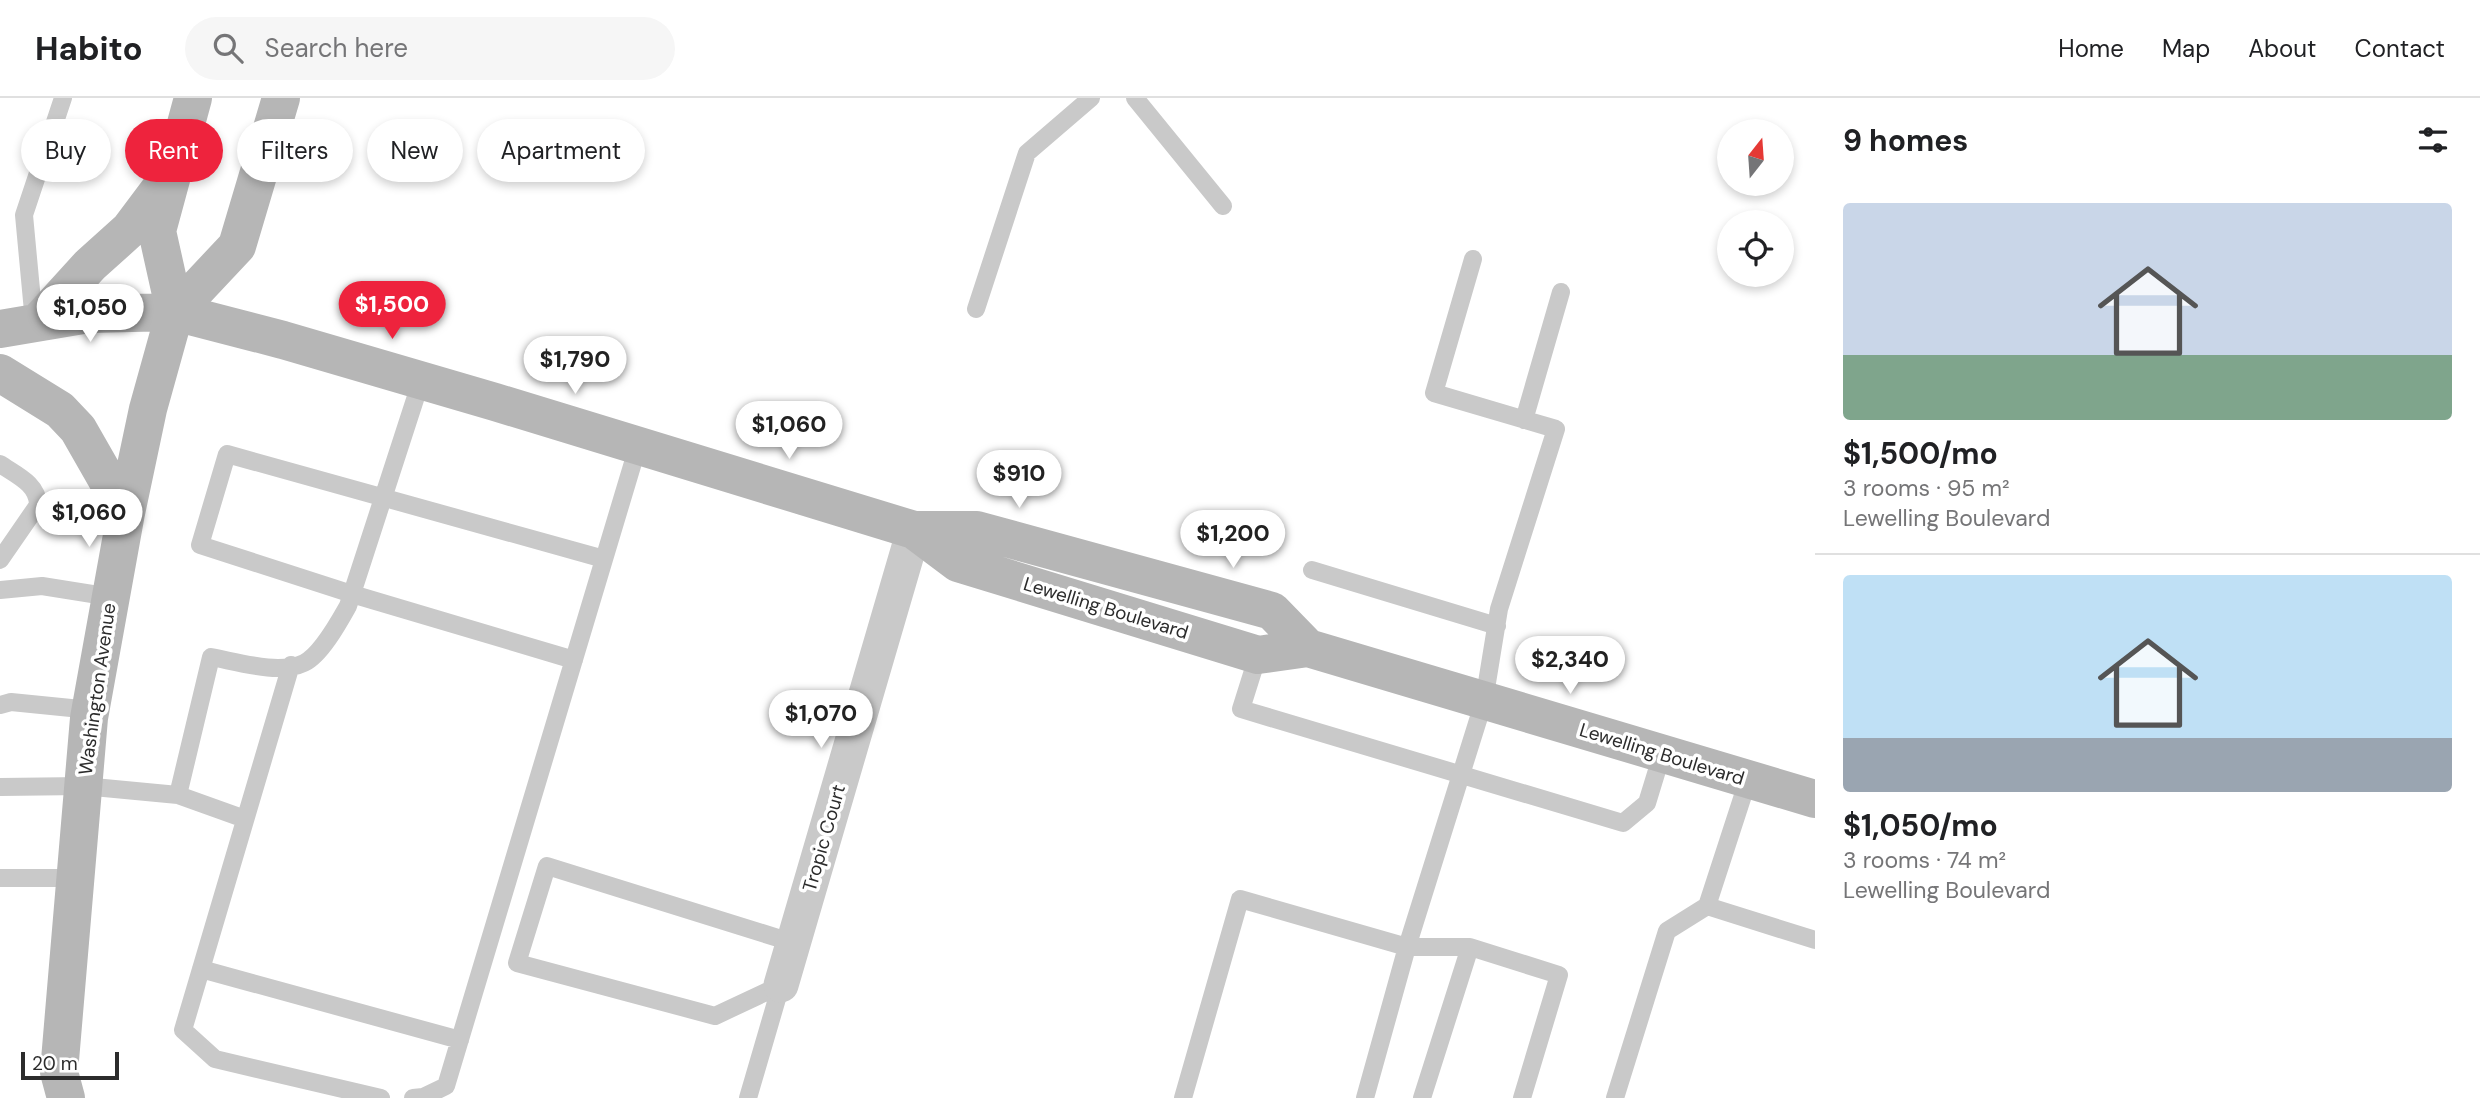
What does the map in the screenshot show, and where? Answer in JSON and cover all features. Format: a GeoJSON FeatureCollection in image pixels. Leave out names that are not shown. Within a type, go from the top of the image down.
{"type":"FeatureCollection","features":[{"type":"Feature","properties":{"kind":"main road","name":"Washington Avenue"},"geometry":{"type":"LineString","coordinates":[[188,119],[193,98]]}},
{"type":"Feature","properties":{"kind":"main road","name":"Washington Avenue"},"geometry":{"type":"LineString","coordinates":[[53,1089],[91,710],[126,513],[148,409],[175,312],[237,246],[281,98]]}},
{"type":"Feature","properties":{"kind":"main road"},"geometry":{"type":"LineString","coordinates":[[24,324],[130,229],[166,182]]}},
{"type":"Feature","properties":{"kind":"main road","name":"Washington Avenue"},"geometry":{"type":"LineString","coordinates":[[172,182],[157,232],[175,312]]}},
{"type":"Feature","properties":{"kind":"main road","name":"Lewelling Boulevard"},"geometry":{"type":"LineString","coordinates":[[24,324],[89,314],[175,312],[283,340],[914,530],[978,530],[1272,611],[1308,648]]}},
{"type":"Feature","properties":{"kind":"main road"},"geometry":{"type":"LineString","coordinates":[[0,373],[60,410],[78,429],[126,513]]}},
{"type":"Feature","properties":{"kind":"main road","name":"Lewelling Boulevard"},"geometry":{"type":"LineString","coordinates":[[914,530],[958,563],[1258,655],[1308,648],[1815,799]]}},
{"type":"Feature","properties":{"kind":"street","name":"Tropic Court"},"geometry":{"type":"LineString","coordinates":[[781,985],[914,530]]}},
{"type":"Feature","properties":{"kind":"lane"},"geometry":{"type":"LineString","coordinates":[[24,324],[24,215],[62,98]]}},
{"type":"Feature","properties":{"kind":"lane"},"geometry":{"type":"LineString","coordinates":[[976,309],[1027,153],[1091,98]]}},
{"type":"Feature","properties":{"kind":"lane"},"geometry":{"type":"LineString","coordinates":[[1135,98],[1223,206]]}},
{"type":"Feature","properties":{"kind":"lane"},"geometry":{"type":"LineString","coordinates":[[1365,1098],[1407,947],[1483,701],[1499,609],[1556,429],[1434,393],[1473,258]]}},
{"type":"Feature","properties":{"kind":"lane"},"geometry":{"type":"LineString","coordinates":[[1524,420],[1561,292]]}},
{"type":"Feature","properties":{"kind":"lane"},"geometry":{"type":"LineString","coordinates":[[178,795],[211,657],[274,669],[305,663],[329,638],[348,606],[421,381]]}},
{"type":"Feature","properties":{"kind":"lane"},"geometry":{"type":"LineString","coordinates":[[413,1098],[423,1097],[446,1086],[638,446]]}},
{"type":"Feature","properties":{"kind":"lane"},"geometry":{"type":"LineString","coordinates":[[574,660],[352,594],[200,545],[227,454],[604,559]]}},
{"type":"Feature","properties":{"kind":"lane"},"geometry":{"type":"LineString","coordinates":[[0,464],[34,488],[38,497],[38,505],[0,560]]}},
{"type":"Feature","properties":{"kind":"lane"},"geometry":{"type":"LineString","coordinates":[[1312,570],[1497,626]]}},
{"type":"Feature","properties":{"kind":"lane"},"geometry":{"type":"LineString","coordinates":[[0,590],[42,586],[111,597]]}},
{"type":"Feature","properties":{"kind":"lane"},"geometry":{"type":"LineString","coordinates":[[1258,655],[1241,709],[1623,823],[1647,803],[1662,754]]}},
{"type":"Feature","properties":{"kind":"lane"},"geometry":{"type":"LineString","coordinates":[[291,665],[183,1030],[215,1059],[381,1098]]}},
{"type":"Feature","properties":{"kind":"lane"},"geometry":{"type":"LineString","coordinates":[[0,705],[11,702],[91,710]]}},
{"type":"Feature","properties":{"kind":"lane"},"geometry":{"type":"LineString","coordinates":[[1615,1098],[1667,932],[1707,906],[1748,780]]}},
{"type":"Feature","properties":{"kind":"lane"},"geometry":{"type":"LineString","coordinates":[[0,787],[83,786],[178,795],[245,820]]}},
{"type":"Feature","properties":{"kind":"lane"},"geometry":{"type":"LineString","coordinates":[[781,985],[715,1016],[517,963],[547,866],[794,943]]}},
{"type":"Feature","properties":{"kind":"lane"},"geometry":{"type":"LineString","coordinates":[[0,878],[76,878]]}},
{"type":"Feature","properties":{"kind":"lane"},"geometry":{"type":"LineString","coordinates":[[1183,1098],[1240,899],[1407,947],[1470,947],[1559,975],[1522,1098]]}},
{"type":"Feature","properties":{"kind":"lane"},"geometry":{"type":"LineString","coordinates":[[1707,906],[1815,940]]}},
{"type":"Feature","properties":{"kind":"lane"},"geometry":{"type":"LineString","coordinates":[[1422,1098],[1470,947]]}},
{"type":"Feature","properties":{"kind":"lane"},"geometry":{"type":"LineString","coordinates":[[201,969],[460,1040]]}},
{"type":"Feature","properties":{"kind":"lane"},"geometry":{"type":"LineString","coordinates":[[748,1098],[781,985]]}}]}
